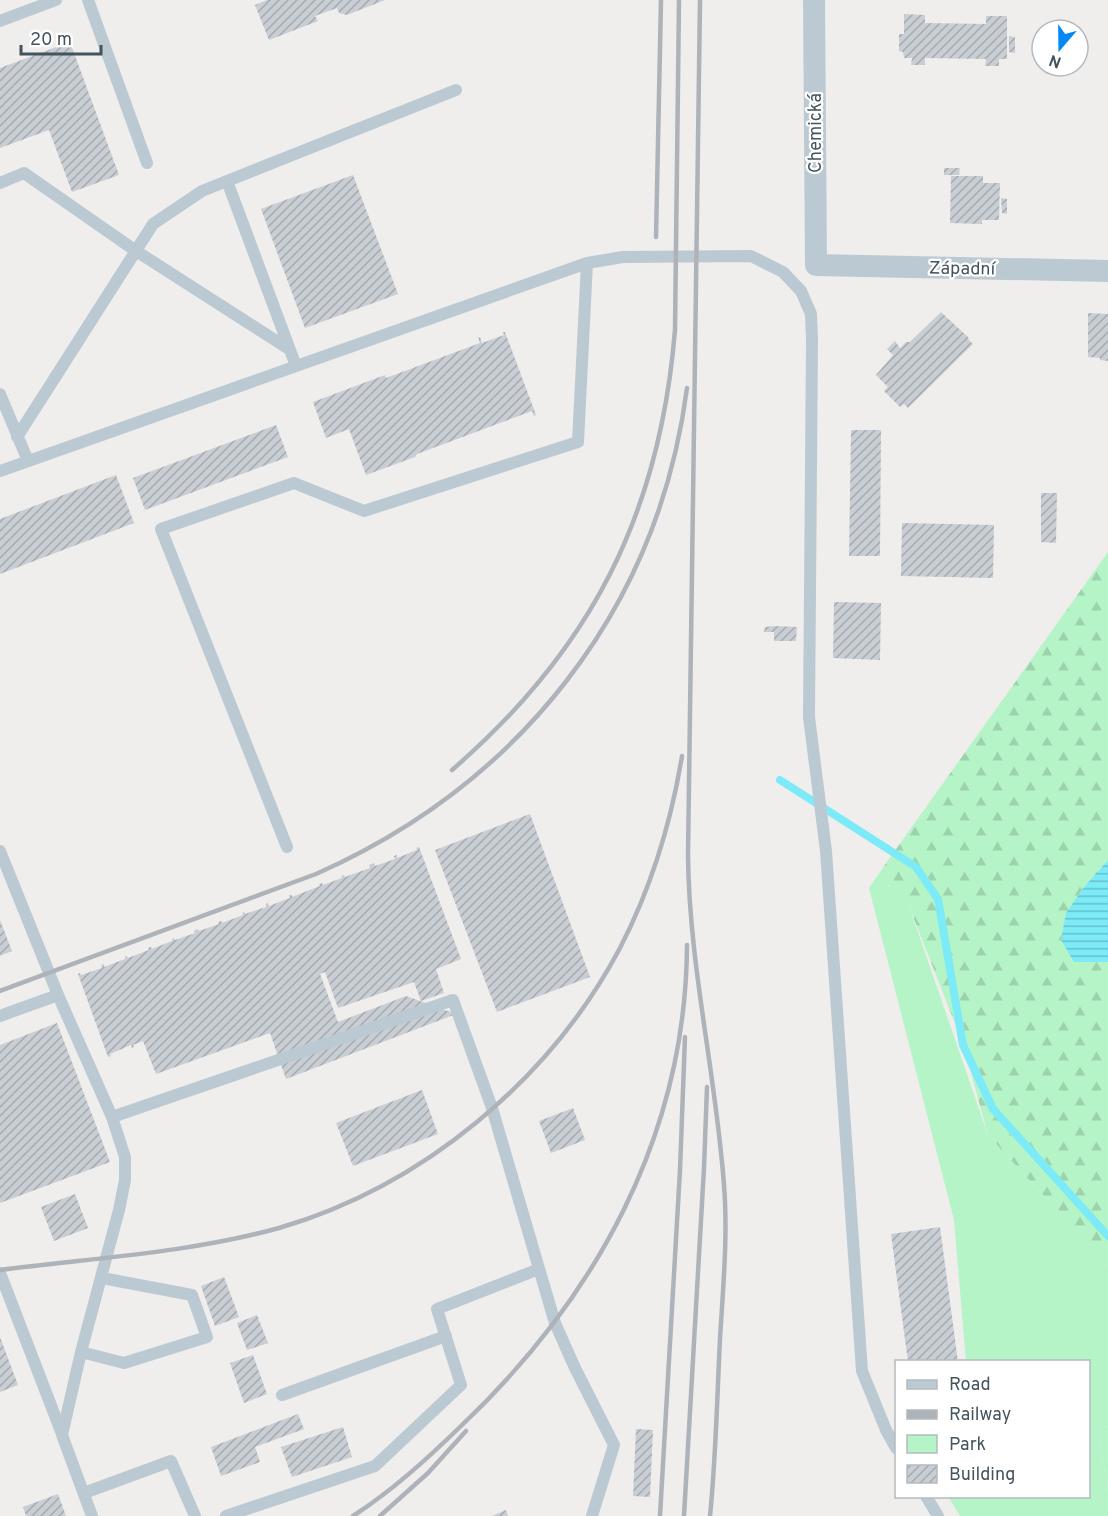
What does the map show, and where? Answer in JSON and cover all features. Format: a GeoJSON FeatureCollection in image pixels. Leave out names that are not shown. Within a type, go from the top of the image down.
{"type":"FeatureCollection","features":[{"type":"Feature","properties":{"kind":"street","name":"Chemická"},"geometry":{"type":"LineString","coordinates":[[814,0],[816,265]]}},
{"type":"Feature","properties":{"kind":"street","name":"Západní"},"geometry":{"type":"LineString","coordinates":[[816,265],[1108,271]]}},
{"type":"Feature","properties":{"kind":"lane"},"geometry":{"type":"LineString","coordinates":[[0,21],[56,0]]}},
{"type":"Feature","properties":{"kind":"lane"},"geometry":{"type":"LineString","coordinates":[[88,0],[147,163]]}},
{"type":"Feature","properties":{"kind":"lane"},"geometry":{"type":"LineString","coordinates":[[17,437],[153,224],[202,191],[456,90]]}},
{"type":"Feature","properties":{"kind":"lane"},"geometry":{"type":"LineString","coordinates":[[0,183],[24,173],[136,250],[289,349]]}},
{"type":"Feature","properties":{"kind":"lane"},"geometry":{"type":"LineString","coordinates":[[227,181],[296,366]]}},
{"type":"Feature","properties":{"kind":"lane"},"geometry":{"type":"LineString","coordinates":[[0,471],[587,263],[623,257],[751,256],[783,272],[801,291],[811,314],[813,339],[809,717],[826,851],[862,1371],[886,1430],[895,1445]]}},
{"type":"Feature","properties":{"kind":"lane"},"geometry":{"type":"LineString","coordinates":[[287,846],[161,529],[294,483],[364,511],[578,442],[587,263]]}},
{"type":"Feature","properties":{"kind":"lane"},"geometry":{"type":"LineString","coordinates":[[0,394],[28,461]]}},
{"type":"Feature","properties":{"kind":"lane"},"geometry":{"type":"LineString","coordinates":[[0,851],[58,995],[112,1117],[125,1157],[125,1180],[119,1210],[81,1352],[62,1435]]}},
{"type":"Feature","properties":{"kind":"lane"},"geometry":{"type":"LineString","coordinates":[[0,1016],[58,995]]}},
{"type":"Feature","properties":{"kind":"lane"},"geometry":{"type":"LineString","coordinates":[[112,1117],[453,1000],[492,1108],[555,1323],[574,1368],[614,1445],[592,1516]]}},
{"type":"Feature","properties":{"kind":"lane"},"geometry":{"type":"LineString","coordinates":[[226,1516],[375,1466],[461,1384],[437,1309],[539,1269]]}},
{"type":"Feature","properties":{"kind":"lane"},"geometry":{"type":"LineString","coordinates":[[0,1272],[92,1516]]}},
{"type":"Feature","properties":{"kind":"lane"},"geometry":{"type":"LineString","coordinates":[[81,1352],[124,1363],[207,1337],[192,1295],[102,1278]]}},
{"type":"Feature","properties":{"kind":"lane"},"geometry":{"type":"LineString","coordinates":[[282,1395],[446,1336]]}},
{"type":"Feature","properties":{"kind":"lane"},"geometry":{"type":"LineString","coordinates":[[84,1493],[171,1461],[195,1516]]}},
{"type":"Feature","properties":{"kind":"lane"},"geometry":{"type":"LineString","coordinates":[[927,1498],[938,1516]]}},
{"type":"Feature","properties":{"kind":"green space"},"geometry":{"type":"Polygon","coordinates":[[[1108,552],[1108,860],[1084,887],[1074,962],[1108,962],[1108,1266],[988,1135],[963,1044],[909,906],[884,866],[1108,552]]]}},
{"type":"Feature","properties":{"kind":"green space"},"geometry":{"type":"Polygon","coordinates":[[[884,866],[909,906],[988,1135],[1108,1266],[1108,1426],[1098,1432],[1108,1490],[1108,1516],[960,1516],[949,1498],[1090,1498],[1090,1360],[966,1360],[954,1220],[869,888],[884,866]]]}},
{"type":"Feature","properties":{"kind":"green space"},"geometry":{"type":"Polygon","coordinates":[[[1108,1426],[1108,1490],[1098,1432],[1108,1426]]]}},
{"type":"Feature","properties":{"kind":"water"},"geometry":{"type":"Polygon","coordinates":[[[1108,860],[1108,962],[1074,962],[1061,940],[1066,913],[1084,887],[1108,860]]]}},
{"type":"Feature","properties":{"kind":"building"},"geometry":{"type":"Polygon","coordinates":[[[267,0],[385,0],[347,15],[339,13],[337,8],[315,16],[318,21],[269,40],[255,5],[267,0]]]}},
{"type":"Feature","properties":{"kind":"building"},"geometry":{"type":"Polygon","coordinates":[[[904,14],[925,15],[925,23],[986,24],[986,16],[1007,16],[1007,59],[999,59],[999,66],[985,66],[986,59],[925,58],[925,65],[911,65],[912,58],[904,58],[903,52],[899,51],[899,34],[904,34],[904,14]]]}},
{"type":"Feature","properties":{"kind":"building"},"geometry":{"type":"Polygon","coordinates":[[[1009,36],[1015,37],[1015,53],[1009,52],[1009,36]]]}},
{"type":"Feature","properties":{"kind":"building"},"geometry":{"type":"Polygon","coordinates":[[[70,42],[119,175],[72,192],[49,130],[0,148],[0,68],[70,42]]]}},
{"type":"Feature","properties":{"kind":"building"},"geometry":{"type":"Polygon","coordinates":[[[944,168],[960,168],[959,175],[944,175],[944,168]]]}},
{"type":"Feature","properties":{"kind":"building"},"geometry":{"type":"Polygon","coordinates":[[[353,175],[398,294],[305,328],[261,209],[353,175]]]}},
{"type":"Feature","properties":{"kind":"building"},"geometry":{"type":"Polygon","coordinates":[[[951,176],[983,176],[983,183],[1000,183],[999,220],[982,220],[982,224],[950,223],[951,176]]]}},
{"type":"Feature","properties":{"kind":"building"},"geometry":{"type":"Polygon","coordinates":[[[1001,198],[1007,199],[1007,214],[1002,213],[1001,198]]]}},
{"type":"Feature","properties":{"kind":"building"},"geometry":{"type":"Polygon","coordinates":[[[941,312],[973,344],[908,408],[904,404],[900,407],[884,391],[888,387],[876,375],[893,355],[887,349],[895,341],[900,348],[906,342],[910,342],[941,312]]]}},
{"type":"Feature","properties":{"kind":"building"},"geometry":{"type":"Polygon","coordinates":[[[1088,313],[1108,314],[1108,361],[1088,357],[1088,313]]]}},
{"type":"Feature","properties":{"kind":"building"},"geometry":{"type":"Polygon","coordinates":[[[503,332],[505,332],[536,415],[534,416],[532,411],[366,475],[349,429],[326,438],[313,402],[480,343],[478,337],[482,343],[504,335],[503,332]]]}},
{"type":"Feature","properties":{"kind":"building"},"geometry":{"type":"Polygon","coordinates":[[[276,425],[288,457],[145,510],[133,478],[276,425]]]}},
{"type":"Feature","properties":{"kind":"building"},"geometry":{"type":"Polygon","coordinates":[[[851,430],[881,430],[880,556],[849,556],[851,430]]]}},
{"type":"Feature","properties":{"kind":"building"},"geometry":{"type":"Polygon","coordinates":[[[116,475],[134,523],[0,574],[0,519],[116,475]]]}},
{"type":"Feature","properties":{"kind":"building"},"geometry":{"type":"Polygon","coordinates":[[[1041,493],[1057,493],[1056,543],[1041,542],[1041,493]]]}},
{"type":"Feature","properties":{"kind":"building"},"geometry":{"type":"Polygon","coordinates":[[[902,523],[994,525],[993,578],[901,576],[902,523]]]}},
{"type":"Feature","properties":{"kind":"building"},"geometry":{"type":"Polygon","coordinates":[[[834,602],[881,603],[880,660],[833,658],[834,602]]]}},
{"type":"Feature","properties":{"kind":"building"},"geometry":{"type":"Polygon","coordinates":[[[765,627],[797,627],[796,641],[774,641],[774,632],[764,632],[765,627]]]}},
{"type":"Feature","properties":{"kind":"building"},"geometry":{"type":"Polygon","coordinates":[[[530,814],[590,977],[497,1012],[435,850],[530,814]]]}},
{"type":"Feature","properties":{"kind":"building"},"geometry":{"type":"Polygon","coordinates":[[[419,847],[461,959],[436,969],[444,993],[421,1001],[414,982],[338,1008],[325,972],[320,974],[338,1022],[406,996],[456,1014],[286,1079],[270,1033],[156,1074],[143,1041],[133,1045],[132,1048],[131,1045],[110,1054],[111,1056],[108,1057],[78,974],[102,968],[101,965],[104,964],[104,967],[125,959],[125,956],[128,958],[149,950],[148,948],[152,949],[172,941],[174,938],[175,940],[195,933],[194,931],[198,929],[199,931],[219,924],[218,922],[222,923],[243,915],[242,913],[266,907],[268,903],[269,906],[290,898],[289,895],[292,897],[320,886],[319,884],[323,885],[342,878],[341,876],[345,877],[370,868],[369,865],[374,863],[375,866],[395,859],[394,856],[397,855],[397,858],[419,847]]]}},
{"type":"Feature","properties":{"kind":"building"},"geometry":{"type":"Polygon","coordinates":[[[0,920],[12,951],[0,956],[0,920]]]}},
{"type":"Feature","properties":{"kind":"building"},"geometry":{"type":"Polygon","coordinates":[[[57,1023],[110,1162],[0,1203],[0,1045],[57,1023]]]}},
{"type":"Feature","properties":{"kind":"building"},"geometry":{"type":"Polygon","coordinates":[[[422,1090],[438,1134],[353,1166],[336,1123],[422,1090]]]}},
{"type":"Feature","properties":{"kind":"building"},"geometry":{"type":"Polygon","coordinates":[[[573,1108],[585,1140],[551,1153],[539,1121],[573,1108]]]}},
{"type":"Feature","properties":{"kind":"building"},"geometry":{"type":"Polygon","coordinates":[[[75,1194],[88,1228],[54,1241],[41,1207],[75,1194]]]}},
{"type":"Feature","properties":{"kind":"building"},"geometry":{"type":"Polygon","coordinates":[[[940,1227],[958,1360],[908,1360],[891,1234],[940,1227]]]}},
{"type":"Feature","properties":{"kind":"building"},"geometry":{"type":"Polygon","coordinates":[[[224,1277],[239,1317],[215,1326],[201,1286],[224,1277]]]}},
{"type":"Feature","properties":{"kind":"building"},"geometry":{"type":"Polygon","coordinates":[[[257,1315],[268,1343],[247,1350],[237,1323],[257,1315]]]}},
{"type":"Feature","properties":{"kind":"building"},"geometry":{"type":"Polygon","coordinates":[[[0,1337],[18,1385],[0,1392],[0,1337]]]}},
{"type":"Feature","properties":{"kind":"building"},"geometry":{"type":"Polygon","coordinates":[[[253,1355],[267,1394],[244,1403],[230,1363],[253,1355]]]}},
{"type":"Feature","properties":{"kind":"building"},"geometry":{"type":"Polygon","coordinates":[[[298,1414],[304,1429],[255,1447],[260,1462],[221,1476],[211,1447],[298,1414]]]}},
{"type":"Feature","properties":{"kind":"building"},"geometry":{"type":"Polygon","coordinates":[[[343,1427],[352,1457],[292,1477],[281,1447],[343,1427]]]}},
{"type":"Feature","properties":{"kind":"building"},"geometry":{"type":"Polygon","coordinates":[[[636,1429],[653,1430],[650,1497],[633,1496],[636,1429]]]}},
{"type":"Feature","properties":{"kind":"building"},"geometry":{"type":"Polygon","coordinates":[[[58,1494],[66,1516],[26,1516],[23,1507],[58,1494]]]}},
{"type":"Feature","properties":{"kind":"building"},"geometry":{"type":"Polygon","coordinates":[[[506,1510],[508,1516],[492,1516],[506,1510]]]}},
{"type":"Feature","properties":{"kind":"waterway"},"geometry":{"type":"LineString","coordinates":[[780,780],[916,867],[938,899],[963,1045],[993,1109],[1108,1236]]}},
{"type":"Feature","properties":{"kind":"railway"},"geometry":{"type":"LineString","coordinates":[[656,237],[661,0]]}},
{"type":"Feature","properties":{"kind":"railway"},"geometry":{"type":"LineString","coordinates":[[452,770],[501,724],[543,676],[580,627],[610,574],[634,518],[653,460],[667,397],[675,330],[679,0]]}},
{"type":"Feature","properties":{"kind":"railway"},"geometry":{"type":"LineString","coordinates":[[700,0],[688,855],[693,938],[715,1102],[725,1204],[725,1262],[710,1516]]}},
{"type":"Feature","properties":{"kind":"railway"},"geometry":{"type":"LineString","coordinates":[[0,991],[316,874],[389,836],[456,791],[515,739],[567,680],[610,616],[645,545],[671,469],[687,388]]}},
{"type":"Feature","properties":{"kind":"railway"},"geometry":{"type":"LineString","coordinates":[[0,1270],[176,1249],[279,1228],[332,1209],[383,1185],[432,1156],[477,1122],[519,1084],[557,1042],[591,996],[620,948],[650,879],[666,830],[682,756]]}},
{"type":"Feature","properties":{"kind":"railway"},"geometry":{"type":"LineString","coordinates":[[353,1516],[396,1485],[461,1426],[509,1376],[553,1324],[592,1268],[624,1209],[651,1147],[670,1082],[683,1015],[687,945]]}},
{"type":"Feature","properties":{"kind":"railway"},"geometry":{"type":"LineString","coordinates":[[660,1516],[680,1170],[685,1037]]}},
{"type":"Feature","properties":{"kind":"railway"},"geometry":{"type":"LineString","coordinates":[[684,1516],[707,1087]]}},
{"type":"Feature","properties":{"kind":"railway"},"geometry":{"type":"LineString","coordinates":[[380,1516],[428,1473],[466,1431]]}}]}
